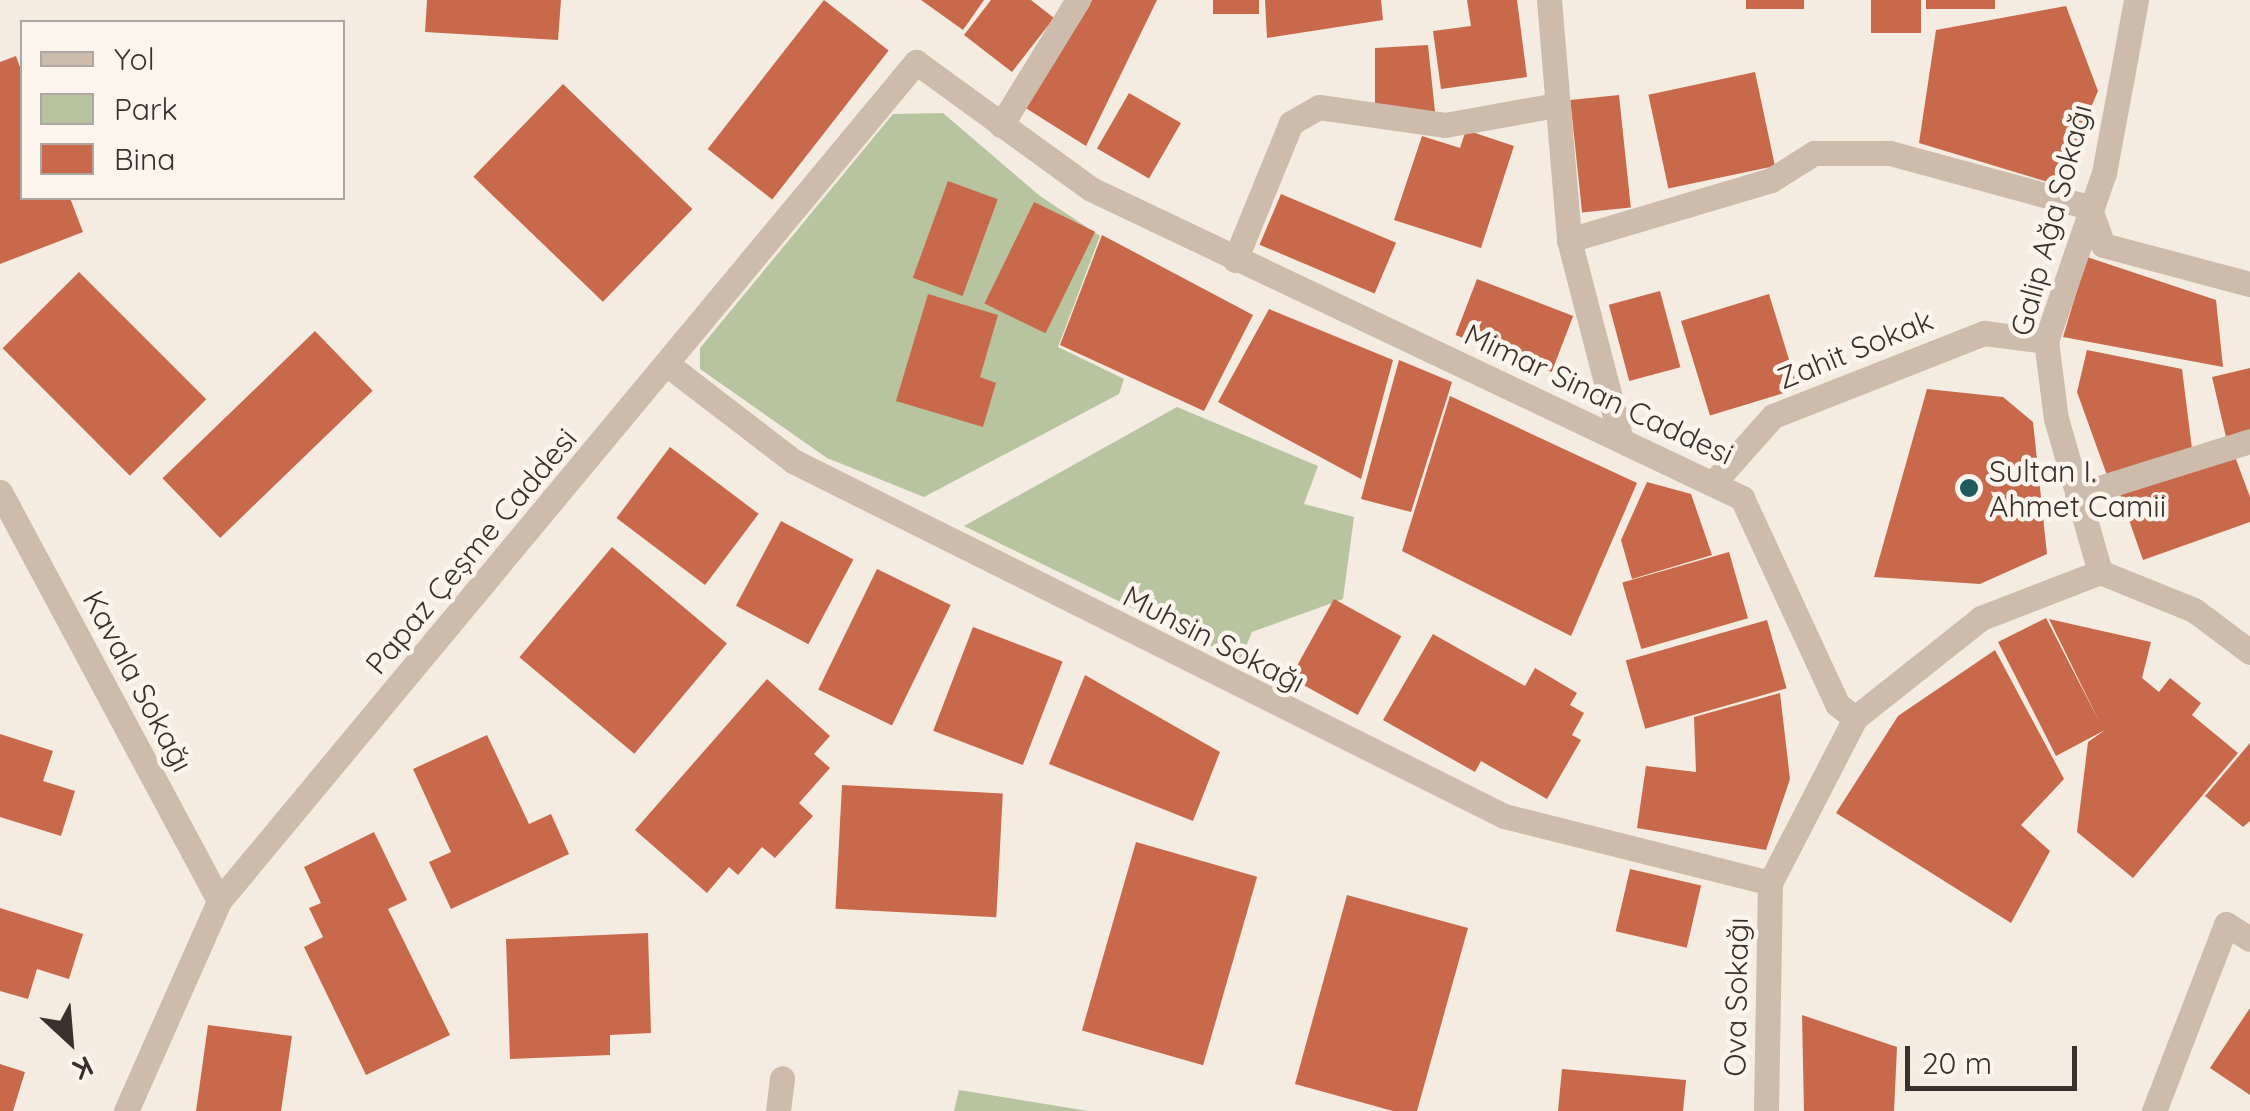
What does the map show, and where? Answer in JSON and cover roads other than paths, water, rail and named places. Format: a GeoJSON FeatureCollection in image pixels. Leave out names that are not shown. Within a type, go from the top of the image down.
{"type":"FeatureCollection","features":[{"type":"Feature","properties":{"kind":"street"},"geometry":{"type":"LineString","coordinates":[[1001,125],[1078,0]]}},
{"type":"Feature","properties":{"kind":"street"},"geometry":{"type":"LineString","coordinates":[[1549,0],[1569,240],[1621,438]]}},
{"type":"Feature","properties":{"kind":"street","name":"Galip Ağa Sokağı"},"geometry":{"type":"LineString","coordinates":[[2100,572],[2056,419],[2046,341],[2089,207],[2104,173],[2136,0]]}},
{"type":"Feature","properties":{"kind":"street","name":"Mimar Sinan Caddesi"},"geometry":{"type":"LineString","coordinates":[[916,62],[1091,189],[1235,260],[1714,481],[1742,498],[1837,704],[1855,718]]}},
{"type":"Feature","properties":{"kind":"street","name":"Papaz Çeşme Caddesi"},"geometry":{"type":"LineString","coordinates":[[126,1111],[218,901],[668,365],[916,62]]}},
{"type":"Feature","properties":{"kind":"street"},"geometry":{"type":"LineString","coordinates":[[1235,260],[1292,123],[1319,106],[1445,125],[1556,105]]}},
{"type":"Feature","properties":{"kind":"street"},"geometry":{"type":"LineString","coordinates":[[1569,240],[1771,180],[1814,153],[1890,153],[2089,207],[2102,245],[2250,284]]}},
{"type":"Feature","properties":{"kind":"street","name":"Zahit Sokak"},"geometry":{"type":"LineString","coordinates":[[1714,481],[1774,416],[1984,333],[2046,341]]}},
{"type":"Feature","properties":{"kind":"street","name":"Muhsin Sokağı"},"geometry":{"type":"LineString","coordinates":[[668,365],[793,461],[1487,808],[1770,884]]}},
{"type":"Feature","properties":{"kind":"street"},"geometry":{"type":"LineString","coordinates":[[2077,495],[2250,440]]}},
{"type":"Feature","properties":{"kind":"street","name":"Kavala Sokağı"},"geometry":{"type":"LineString","coordinates":[[0,492],[218,901]]}},
{"type":"Feature","properties":{"kind":"street"},"geometry":{"type":"LineString","coordinates":[[1770,884],[1855,718],[1981,618],[2100,572],[2194,610],[2250,652]]}},
{"type":"Feature","properties":{"kind":"street","name":"Ova Sokağı"},"geometry":{"type":"LineString","coordinates":[[1766,1111],[1770,884]]}},
{"type":"Feature","properties":{"kind":"street"},"geometry":{"type":"LineString","coordinates":[[2154,1111],[2226,924],[2250,939]]}},
{"type":"Feature","properties":{"kind":"street"},"geometry":{"type":"LineString","coordinates":[[778,1111],[782,1078]]}},
{"type":"Feature","properties":{"kind":"place","name":"Sultan I. Ahmet Camii"},"geometry":{"type":"Point","coordinates":[1969,488]}}]}
